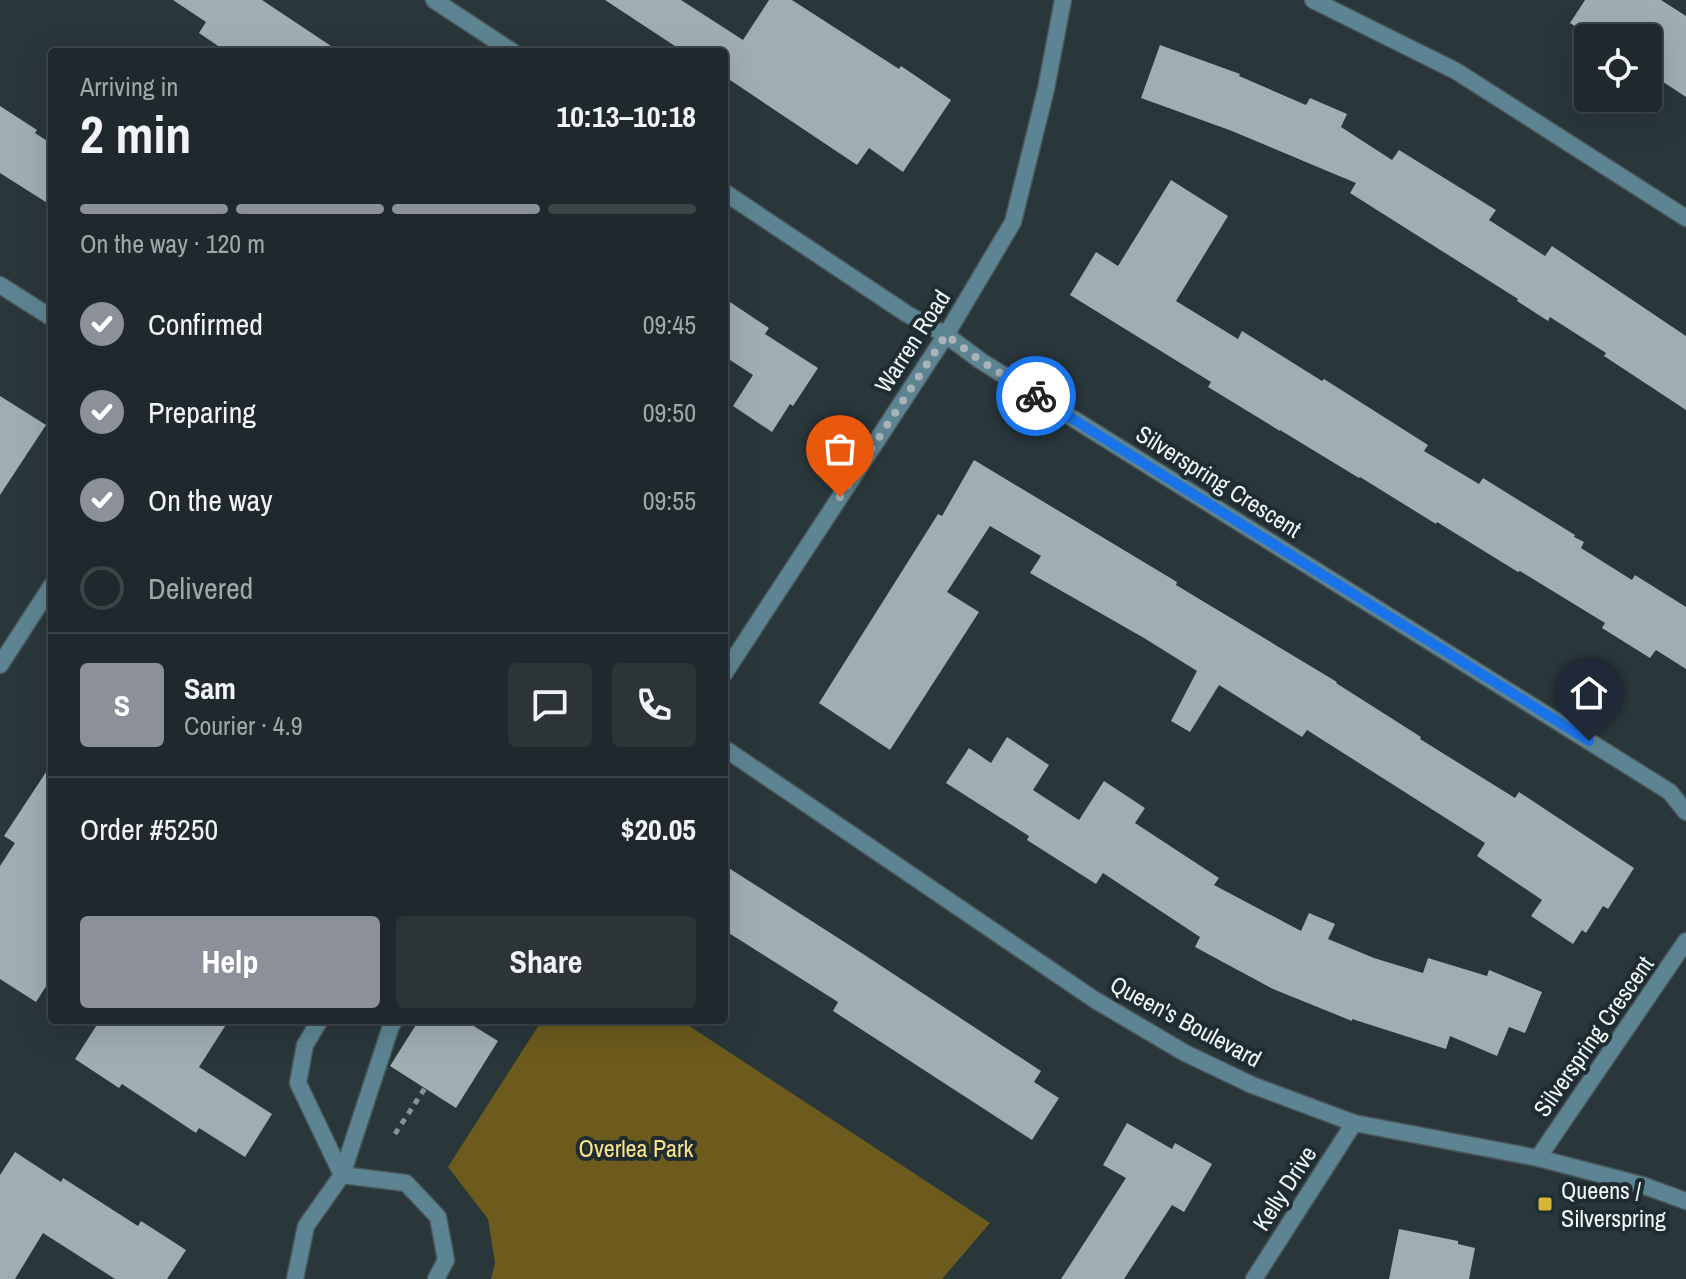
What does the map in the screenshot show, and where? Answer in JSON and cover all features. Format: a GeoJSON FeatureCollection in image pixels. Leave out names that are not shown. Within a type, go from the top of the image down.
{"type":"FeatureCollection","features":[{"type":"Feature","properties":{"kind":"street"},"geometry":{"type":"LineString","coordinates":[[434,0],[507,48]]}},
{"type":"Feature","properties":{"kind":"street","name":"Warren Road"},"geometry":{"type":"LineString","coordinates":[[728,668],[946,335],[1013,222],[1046,89],[1063,0]]}},
{"type":"Feature","properties":{"kind":"street"},"geometry":{"type":"LineString","coordinates":[[1313,0],[1456,71],[1686,218]]}},
{"type":"Feature","properties":{"kind":"street","name":"Silverspring Crescent"},"geometry":{"type":"LineString","coordinates":[[728,195],[992,368],[1670,792],[1686,812]]}},
{"type":"Feature","properties":{"kind":"street"},"geometry":{"type":"LineString","coordinates":[[0,285],[48,315]]}},
{"type":"Feature","properties":{"kind":"street"},"geometry":{"type":"LineString","coordinates":[[0,665],[48,591]]}},
{"type":"Feature","properties":{"kind":"street","name":"Queen's Boulevard"},"geometry":{"type":"LineString","coordinates":[[728,751],[1095,1000],[1185,1053],[1252,1085],[1354,1123],[1538,1158],[1642,1185],[1686,1201]]}},
{"type":"Feature","properties":{"kind":"street","name":"Silverspring Crescent"},"geometry":{"type":"LineString","coordinates":[[1538,1158],[1686,941]]}},
{"type":"Feature","properties":{"kind":"street"},"geometry":{"type":"LineString","coordinates":[[318,1024],[305,1045],[298,1083],[342,1175]]}},
{"type":"Feature","properties":{"kind":"street"},"geometry":{"type":"LineString","coordinates":[[295,1279],[306,1226],[342,1175],[392,1024]]}},
{"type":"Feature","properties":{"kind":"street","name":"Kelly Drive"},"geometry":{"type":"LineString","coordinates":[[1254,1279],[1354,1123]]}},
{"type":"Feature","properties":{"kind":"street"},"geometry":{"type":"LineString","coordinates":[[342,1175],[406,1183],[438,1217],[446,1260],[436,1279]]}},
{"type":"Feature","properties":{"kind":"path"},"geometry":{"type":"LineString","coordinates":[[395,1134],[425,1088]]}},
{"type":"Feature","properties":{"kind":"green space","name":"Overlea Park"},"geometry":{"type":"Polygon","coordinates":[[[539,1024],[686,1024],[990,1223],[942,1279],[491,1279],[495,1263],[488,1219],[448,1167],[539,1024]]]}},
{"type":"Feature","properties":{"kind":"building"},"geometry":{"type":"Polygon","coordinates":[[[173,0],[262,0],[334,48],[221,48],[199,33],[206,22],[173,0]]]}},
{"type":"Feature","properties":{"kind":"building"},"geometry":{"type":"Polygon","coordinates":[[[605,0],[681,0],[743,40],[769,0],[792,0],[951,100],[903,172],[869,148],[857,165],[728,79],[728,48],[678,48],[605,0]]]}},
{"type":"Feature","properties":{"kind":"building"},"geometry":{"type":"Polygon","coordinates":[[[1585,0],[1661,0],[1686,16],[1686,97],[1662,81],[1662,24],[1574,26],[1570,23],[1585,0]]]}},
{"type":"Feature","properties":{"kind":"building"},"geometry":{"type":"Polygon","coordinates":[[[1160,45],[1240,74],[1306,105],[1310,98],[1347,114],[1341,127],[1392,160],[1399,150],[1496,210],[1489,220],[1545,256],[1552,246],[1686,336],[1686,410],[1604,356],[1606,353],[1550,317],[1548,321],[1350,193],[1356,183],[1232,131],[1141,98],[1160,45]]]}},
{"type":"Feature","properties":{"kind":"building"},"geometry":{"type":"Polygon","coordinates":[[[0,106],[37,130],[35,133],[48,141],[48,203],[0,173],[0,106]]]}},
{"type":"Feature","properties":{"kind":"building"},"geometry":{"type":"Polygon","coordinates":[[[1171,180],[1228,216],[1176,301],[1238,339],[1242,331],[1322,381],[1324,379],[1428,445],[1424,451],[1479,484],[1483,478],[1575,535],[1584,542],[1581,548],[1632,580],[1635,575],[1686,607],[1686,669],[1656,650],[1650,658],[1602,628],[1605,623],[1208,387],[1211,382],[1070,295],[1096,252],[1118,266],[1171,180]]]}},
{"type":"Feature","properties":{"kind":"building"},"geometry":{"type":"Polygon","coordinates":[[[728,301],[769,328],[765,334],[818,368],[772,432],[733,406],[753,375],[728,359],[728,301]]]}},
{"type":"Feature","properties":{"kind":"building"},"geometry":{"type":"Polygon","coordinates":[[[0,396],[46,425],[0,495],[0,396]]]}},
{"type":"Feature","properties":{"kind":"building"},"geometry":{"type":"Polygon","coordinates":[[[974,460],[1177,582],[1176,585],[1337,682],[1420,739],[1515,798],[1519,792],[1634,868],[1608,909],[1603,906],[1586,933],[1582,930],[1573,944],[1531,916],[1542,900],[1477,856],[1485,843],[1307,730],[1302,737],[1219,685],[1190,732],[1171,721],[1197,671],[1030,573],[1041,556],[990,526],[947,592],[979,612],[890,750],[819,703],[938,514],[942,516],[974,460]]]}},
{"type":"Feature","properties":{"kind":"building"},"geometry":{"type":"Polygon","coordinates":[[[1007,737],[1049,765],[1033,790],[1079,820],[1104,781],[1145,808],[1135,823],[1219,878],[1214,885],[1301,931],[1309,913],[1335,924],[1328,939],[1374,958],[1423,973],[1428,958],[1487,976],[1489,970],[1542,992],[1525,1033],[1509,1027],[1497,1056],[1450,1036],[1446,1049],[1352,1021],[1273,989],[1195,947],[1200,937],[1103,873],[1096,884],[946,783],[969,748],[991,763],[1007,737]]]}},
{"type":"Feature","properties":{"kind":"building"},"geometry":{"type":"Polygon","coordinates":[[[48,769],[48,983],[36,1002],[0,979],[0,866],[15,843],[4,836],[48,769]]]}},
{"type":"Feature","properties":{"kind":"building"},"geometry":{"type":"Polygon","coordinates":[[[728,868],[1041,1071],[1034,1082],[1059,1098],[1032,1140],[833,1011],[838,1002],[728,933],[728,868]]]}},
{"type":"Feature","properties":{"kind":"building"},"geometry":{"type":"Polygon","coordinates":[[[97,1024],[226,1024],[199,1067],[272,1114],[245,1157],[199,1128],[196,1133],[122,1084],[119,1088],[75,1059],[97,1024]]]}},
{"type":"Feature","properties":{"kind":"building"},"geometry":{"type":"Polygon","coordinates":[[[416,1024],[470,1024],[498,1041],[456,1108],[390,1066],[416,1024]]]}},
{"type":"Feature","properties":{"kind":"building"},"geometry":{"type":"Polygon","coordinates":[[[1127,1123],[1172,1149],[1175,1143],[1212,1164],[1184,1212],[1172,1205],[1124,1279],[1061,1279],[1126,1178],[1103,1165],[1127,1123]]]}},
{"type":"Feature","properties":{"kind":"building"},"geometry":{"type":"Polygon","coordinates":[[[15,1152],[61,1182],[63,1178],[138,1226],[141,1221],[186,1250],[167,1279],[115,1279],[43,1233],[15,1279],[0,1279],[0,1175],[15,1152]]]}},
{"type":"Feature","properties":{"kind":"building"},"geometry":{"type":"Polygon","coordinates":[[[1399,1229],[1458,1241],[1458,1244],[1475,1248],[1469,1279],[1389,1279],[1399,1229]]]}},
{"type":"Feature","properties":{"kind":"way so far"},"geometry":{"type":"LineString","coordinates":[[840,497],[946,335],[1036,396]]}},
{"type":"Feature","properties":{"kind":"place","name":"Queens / Silverspring"},"geometry":{"type":"Point","coordinates":[1545,1204]}},
{"type":"Feature","properties":{"kind":"route"},"geometry":{"type":"LineString","coordinates":[[1036,396],[1589,741]]}}]}
